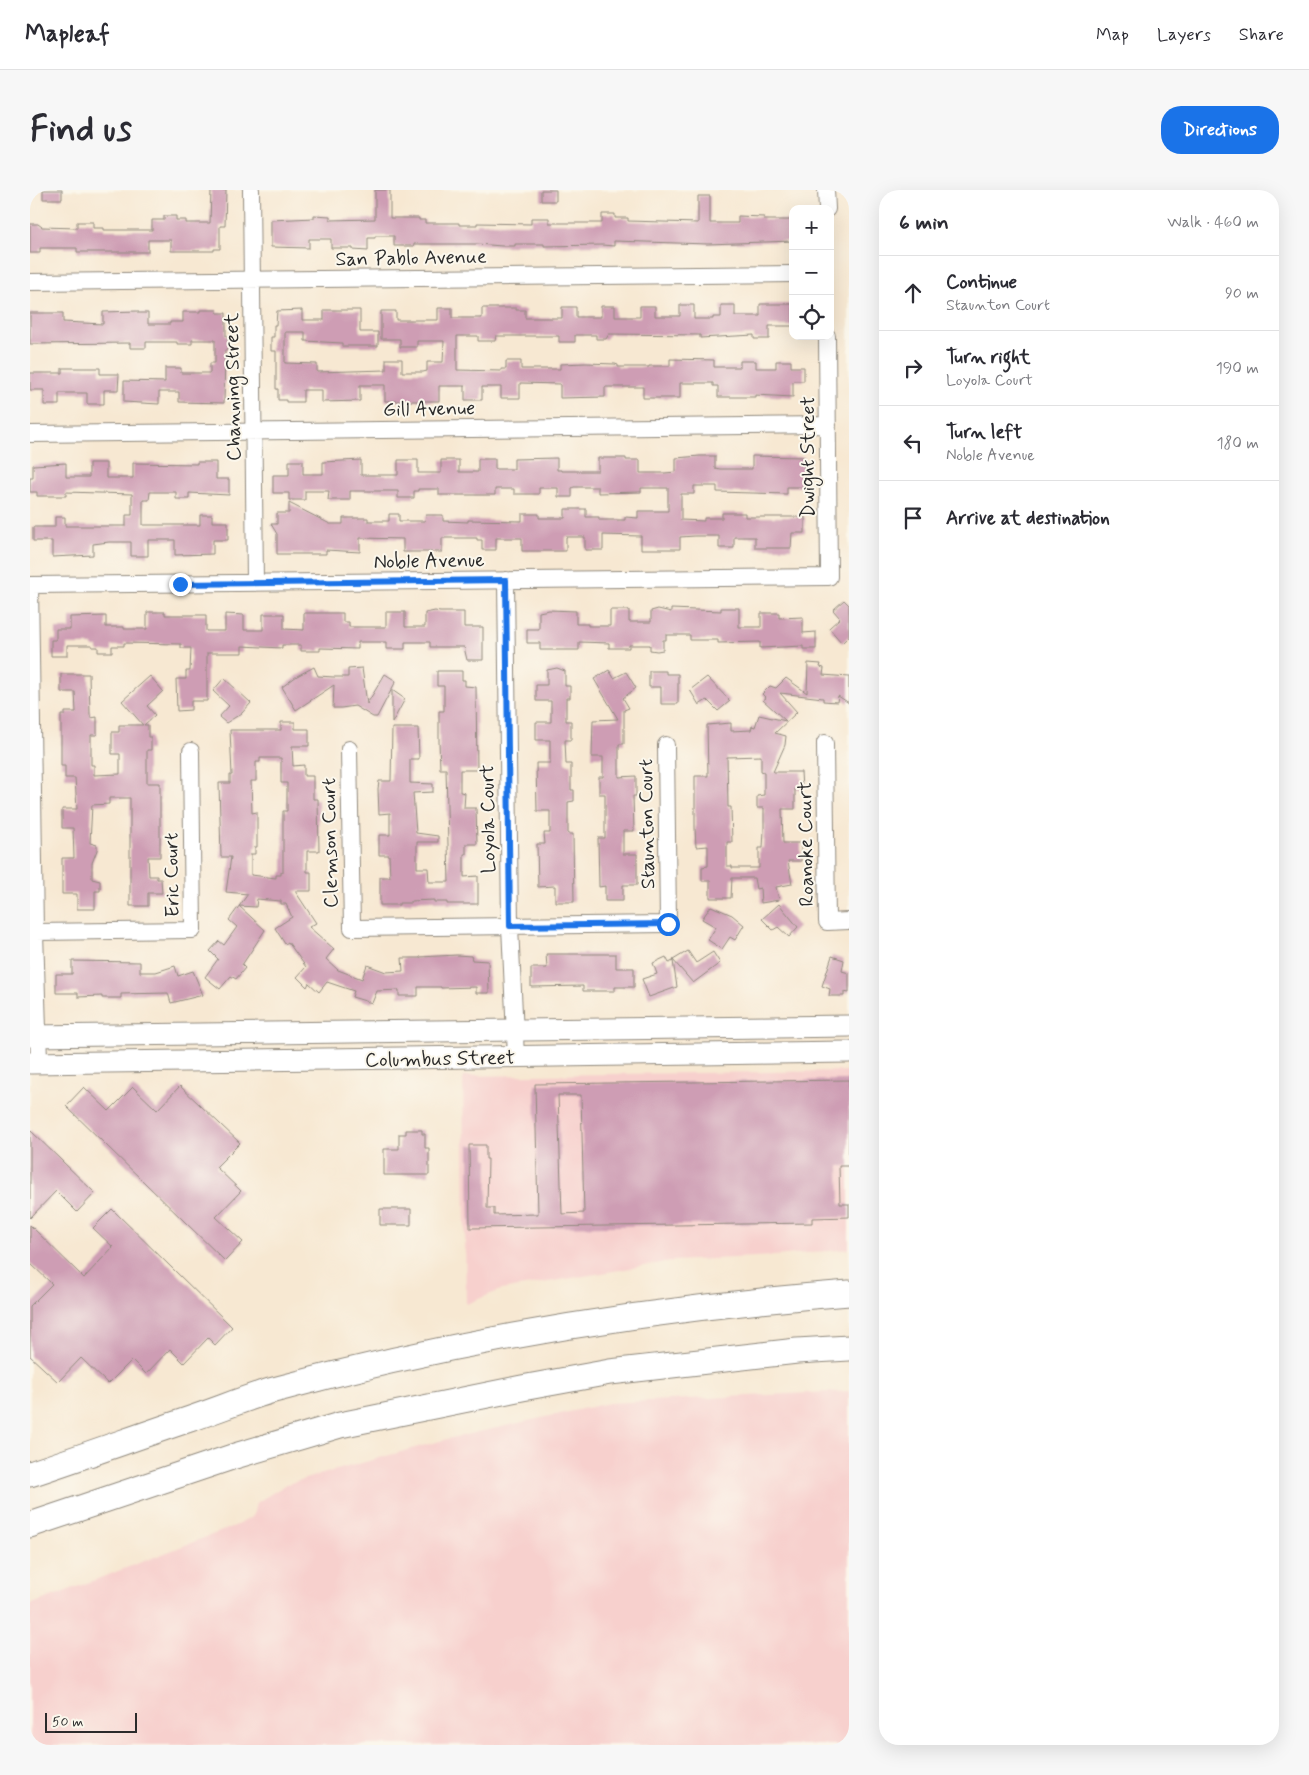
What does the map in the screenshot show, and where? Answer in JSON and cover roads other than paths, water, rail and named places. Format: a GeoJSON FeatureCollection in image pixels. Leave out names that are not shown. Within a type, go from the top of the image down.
{"type":"FeatureCollection","features":[{"type":"Feature","properties":{"kind":"highway"},"geometry":{"type":"LineString","coordinates":[[30,1474],[267,1392],[433,1351],[517,1334],[648,1314],[771,1299],[849,1293]]}},
{"type":"Feature","properties":{"kind":"highway"},"geometry":{"type":"LineString","coordinates":[[30,1525],[235,1456],[340,1425],[610,1372],[798,1351],[849,1348]]}},
{"type":"Feature","properties":{"kind":"highway"},"geometry":{"type":"LineString","coordinates":[[30,1469],[70,1460]]}},
{"type":"Feature","properties":{"kind":"main road","name":"Columbus Street"},"geometry":{"type":"LineString","coordinates":[[34,1036],[849,1026]]}},
{"type":"Feature","properties":{"kind":"main road","name":"Columbus Street"},"geometry":{"type":"LineString","coordinates":[[34,1063],[849,1052]]}},
{"type":"Feature","properties":{"kind":"street","name":"Channing Street"},"geometry":{"type":"LineString","coordinates":[[251,190],[255,583]]}},
{"type":"Feature","properties":{"kind":"street"},"geometry":{"type":"LineString","coordinates":[[826,190],[826,205]]}},
{"type":"Feature","properties":{"kind":"street","name":"San Pablo Avenue"},"geometry":{"type":"LineString","coordinates":[[30,282],[789,274]]}},
{"type":"Feature","properties":{"kind":"street","name":"Dwight Street"},"geometry":{"type":"LineString","coordinates":[[827,340],[829,577]]}},
{"type":"Feature","properties":{"kind":"street","name":"Gill Avenue"},"geometry":{"type":"LineString","coordinates":[[30,434],[828,425]]}},
{"type":"Feature","properties":{"kind":"street","name":"Noble Avenue"},"geometry":{"type":"LineString","coordinates":[[30,586],[829,577]]}},
{"type":"Feature","properties":{"kind":"street","name":"Loyola Court"},"geometry":{"type":"LineString","coordinates":[[506,580],[510,926],[516,1057]]}},
{"type":"Feature","properties":{"kind":"street"},"geometry":{"type":"LineString","coordinates":[[30,586],[35,932],[34,1063]]}},
{"type":"Feature","properties":{"kind":"street","name":"Roanoke Court"},"geometry":{"type":"LineString","coordinates":[[825,743],[827,922],[849,921]]}},
{"type":"Feature","properties":{"kind":"street","name":"Staunton Court"},"geometry":{"type":"LineString","coordinates":[[510,926],[668,924],[666,746]]}},
{"type":"Feature","properties":{"kind":"street","name":"Clemson Court"},"geometry":{"type":"LineString","coordinates":[[349,749],[352,928],[510,926]]}},
{"type":"Feature","properties":{"kind":"street","name":"Eric Court"},"geometry":{"type":"LineString","coordinates":[[35,932],[193,930],[191,752]]}}]}
